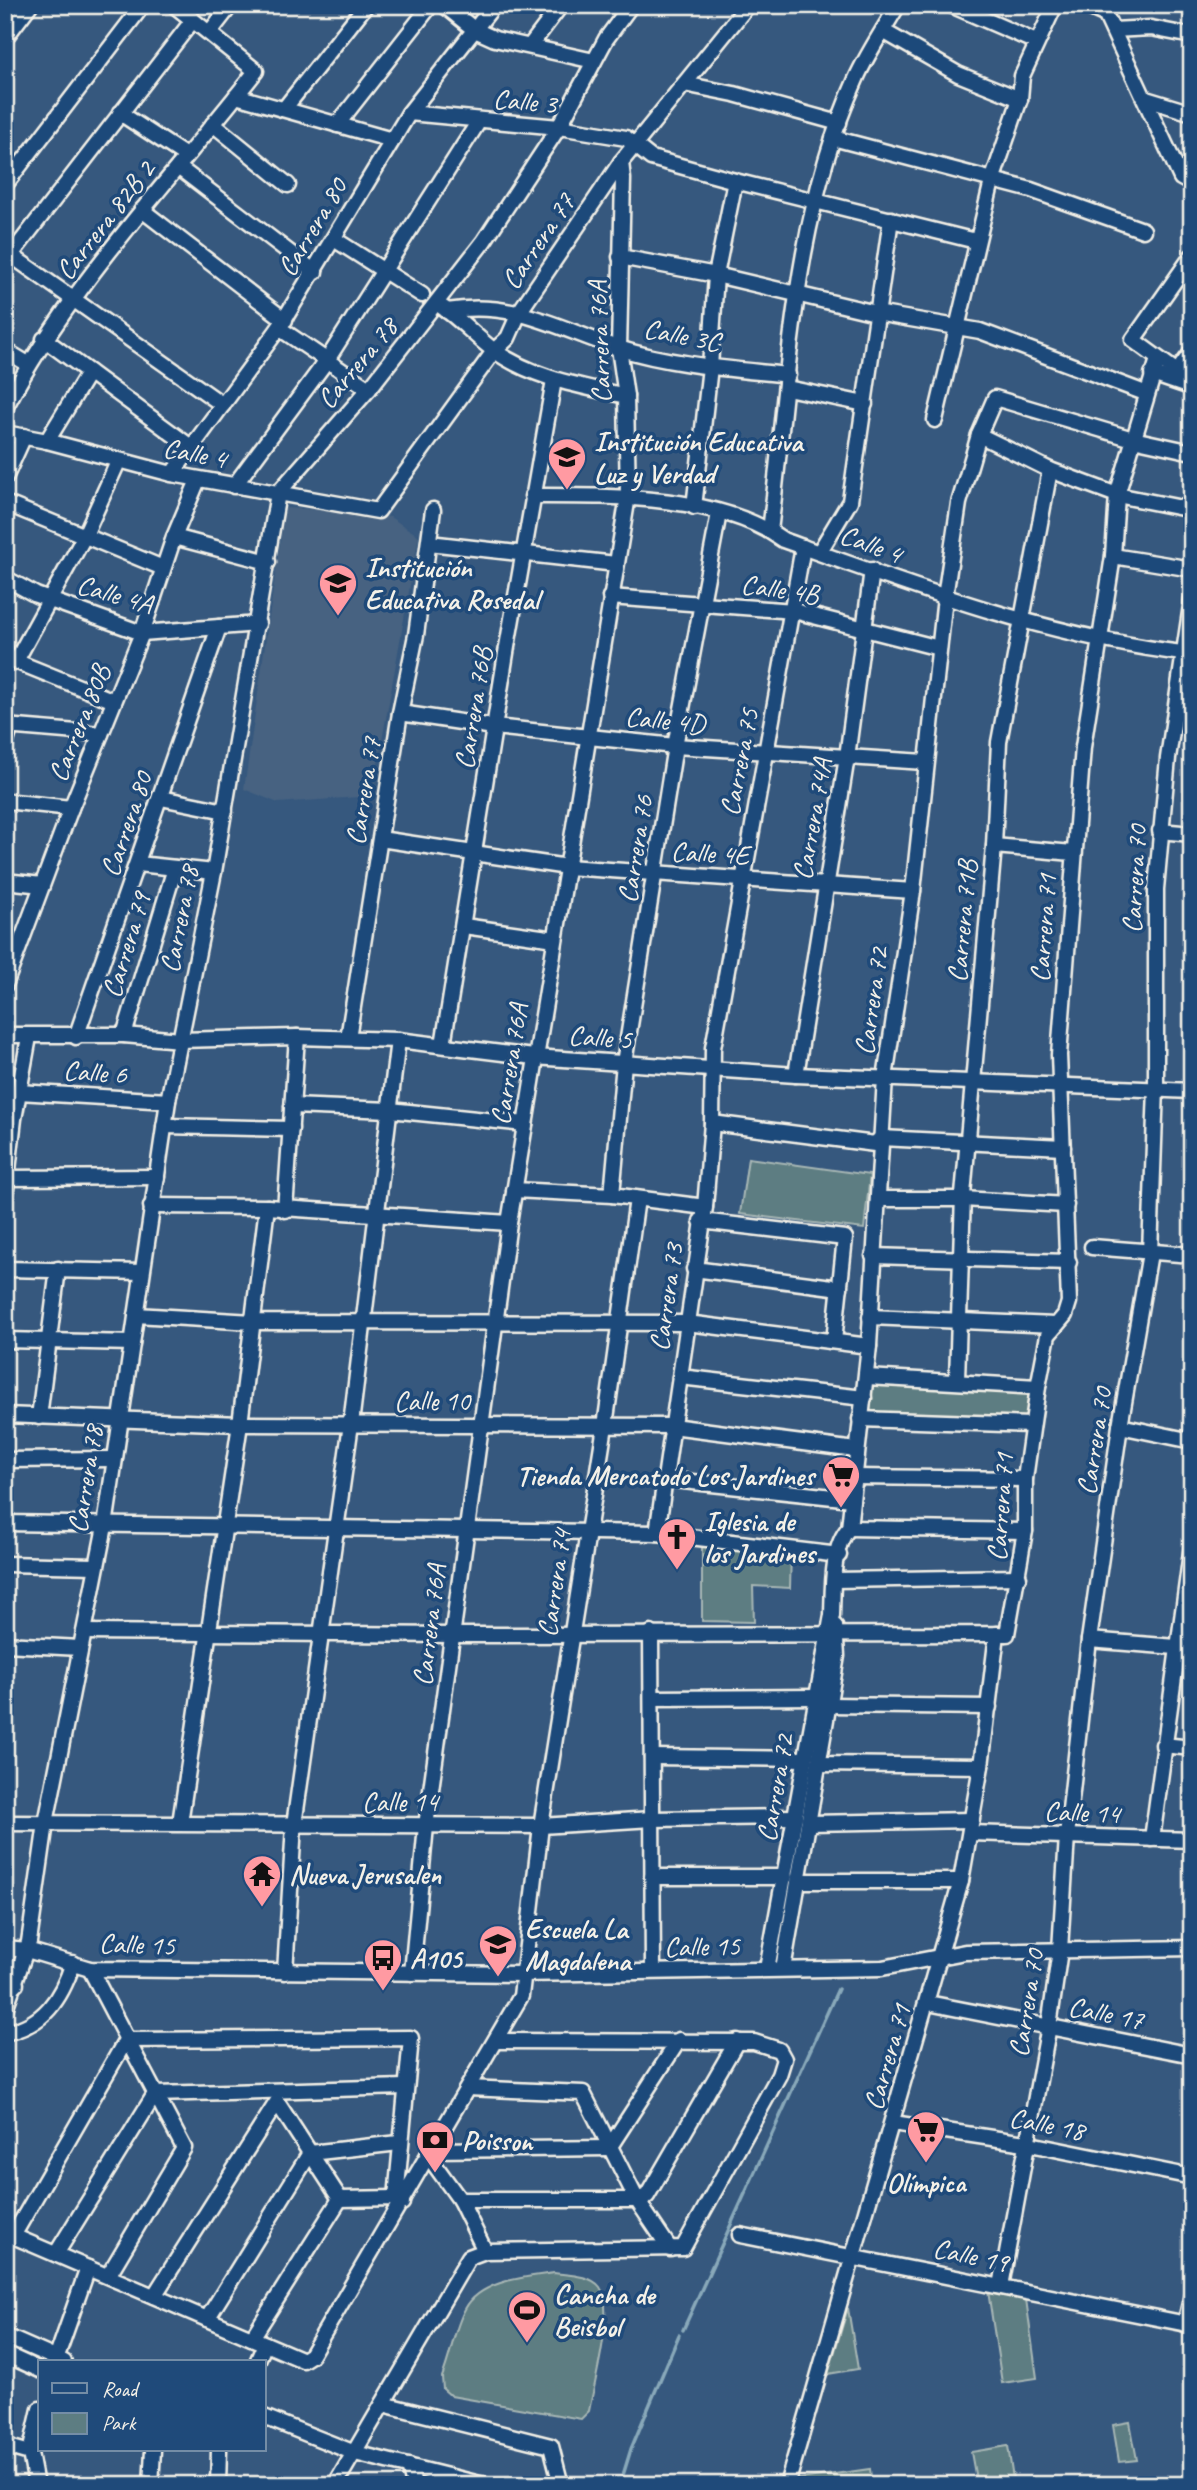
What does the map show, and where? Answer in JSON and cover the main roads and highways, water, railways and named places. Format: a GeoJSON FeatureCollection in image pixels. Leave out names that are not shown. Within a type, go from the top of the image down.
{"type":"FeatureCollection","features":[{"type":"Feature","properties":{"kind":"waterway"},"geometry":{"type":"LineString","coordinates":[[683,2330],[838,1989]]}},
{"type":"Feature","properties":{"kind":"waterway"},"geometry":{"type":"LineString","coordinates":[[620,2485],[631,2449],[679,2335]]}},
{"type":"Feature","properties":{"kind":"place","name":"Institución Educativa Luz y Verdad"},"geometry":{"type":"Point","coordinates":[567,491]}},
{"type":"Feature","properties":{"kind":"place","name":"Institución Educativa Rosedal"},"geometry":{"type":"Point","coordinates":[338,617]}},
{"type":"Feature","properties":{"kind":"place","name":"Tienda Mercatodo Los Jardines"},"geometry":{"type":"Point","coordinates":[841,1509]}},
{"type":"Feature","properties":{"kind":"place","name":"Iglesia de los Jardines"},"geometry":{"type":"Point","coordinates":[677,1571]}},
{"type":"Feature","properties":{"kind":"place","name":"Nueva Jerusalen"},"geometry":{"type":"Point","coordinates":[262,1908]}},
{"type":"Feature","properties":{"kind":"place","name":"Escuela La Magdalena"},"geometry":{"type":"Point","coordinates":[498,1978]}},
{"type":"Feature","properties":{"kind":"place","name":"A105"},"geometry":{"type":"Point","coordinates":[383,1992]}},
{"type":"Feature","properties":{"kind":"place","name":"Olímpica"},"geometry":{"type":"Point","coordinates":[926,2164]}},
{"type":"Feature","properties":{"kind":"place","name":"Poisson"},"geometry":{"type":"Point","coordinates":[435,2174]}},
{"type":"Feature","properties":{"kind":"place","name":"Cancha de Beisbol"},"geometry":{"type":"Point","coordinates":[527,2344]}}]}
